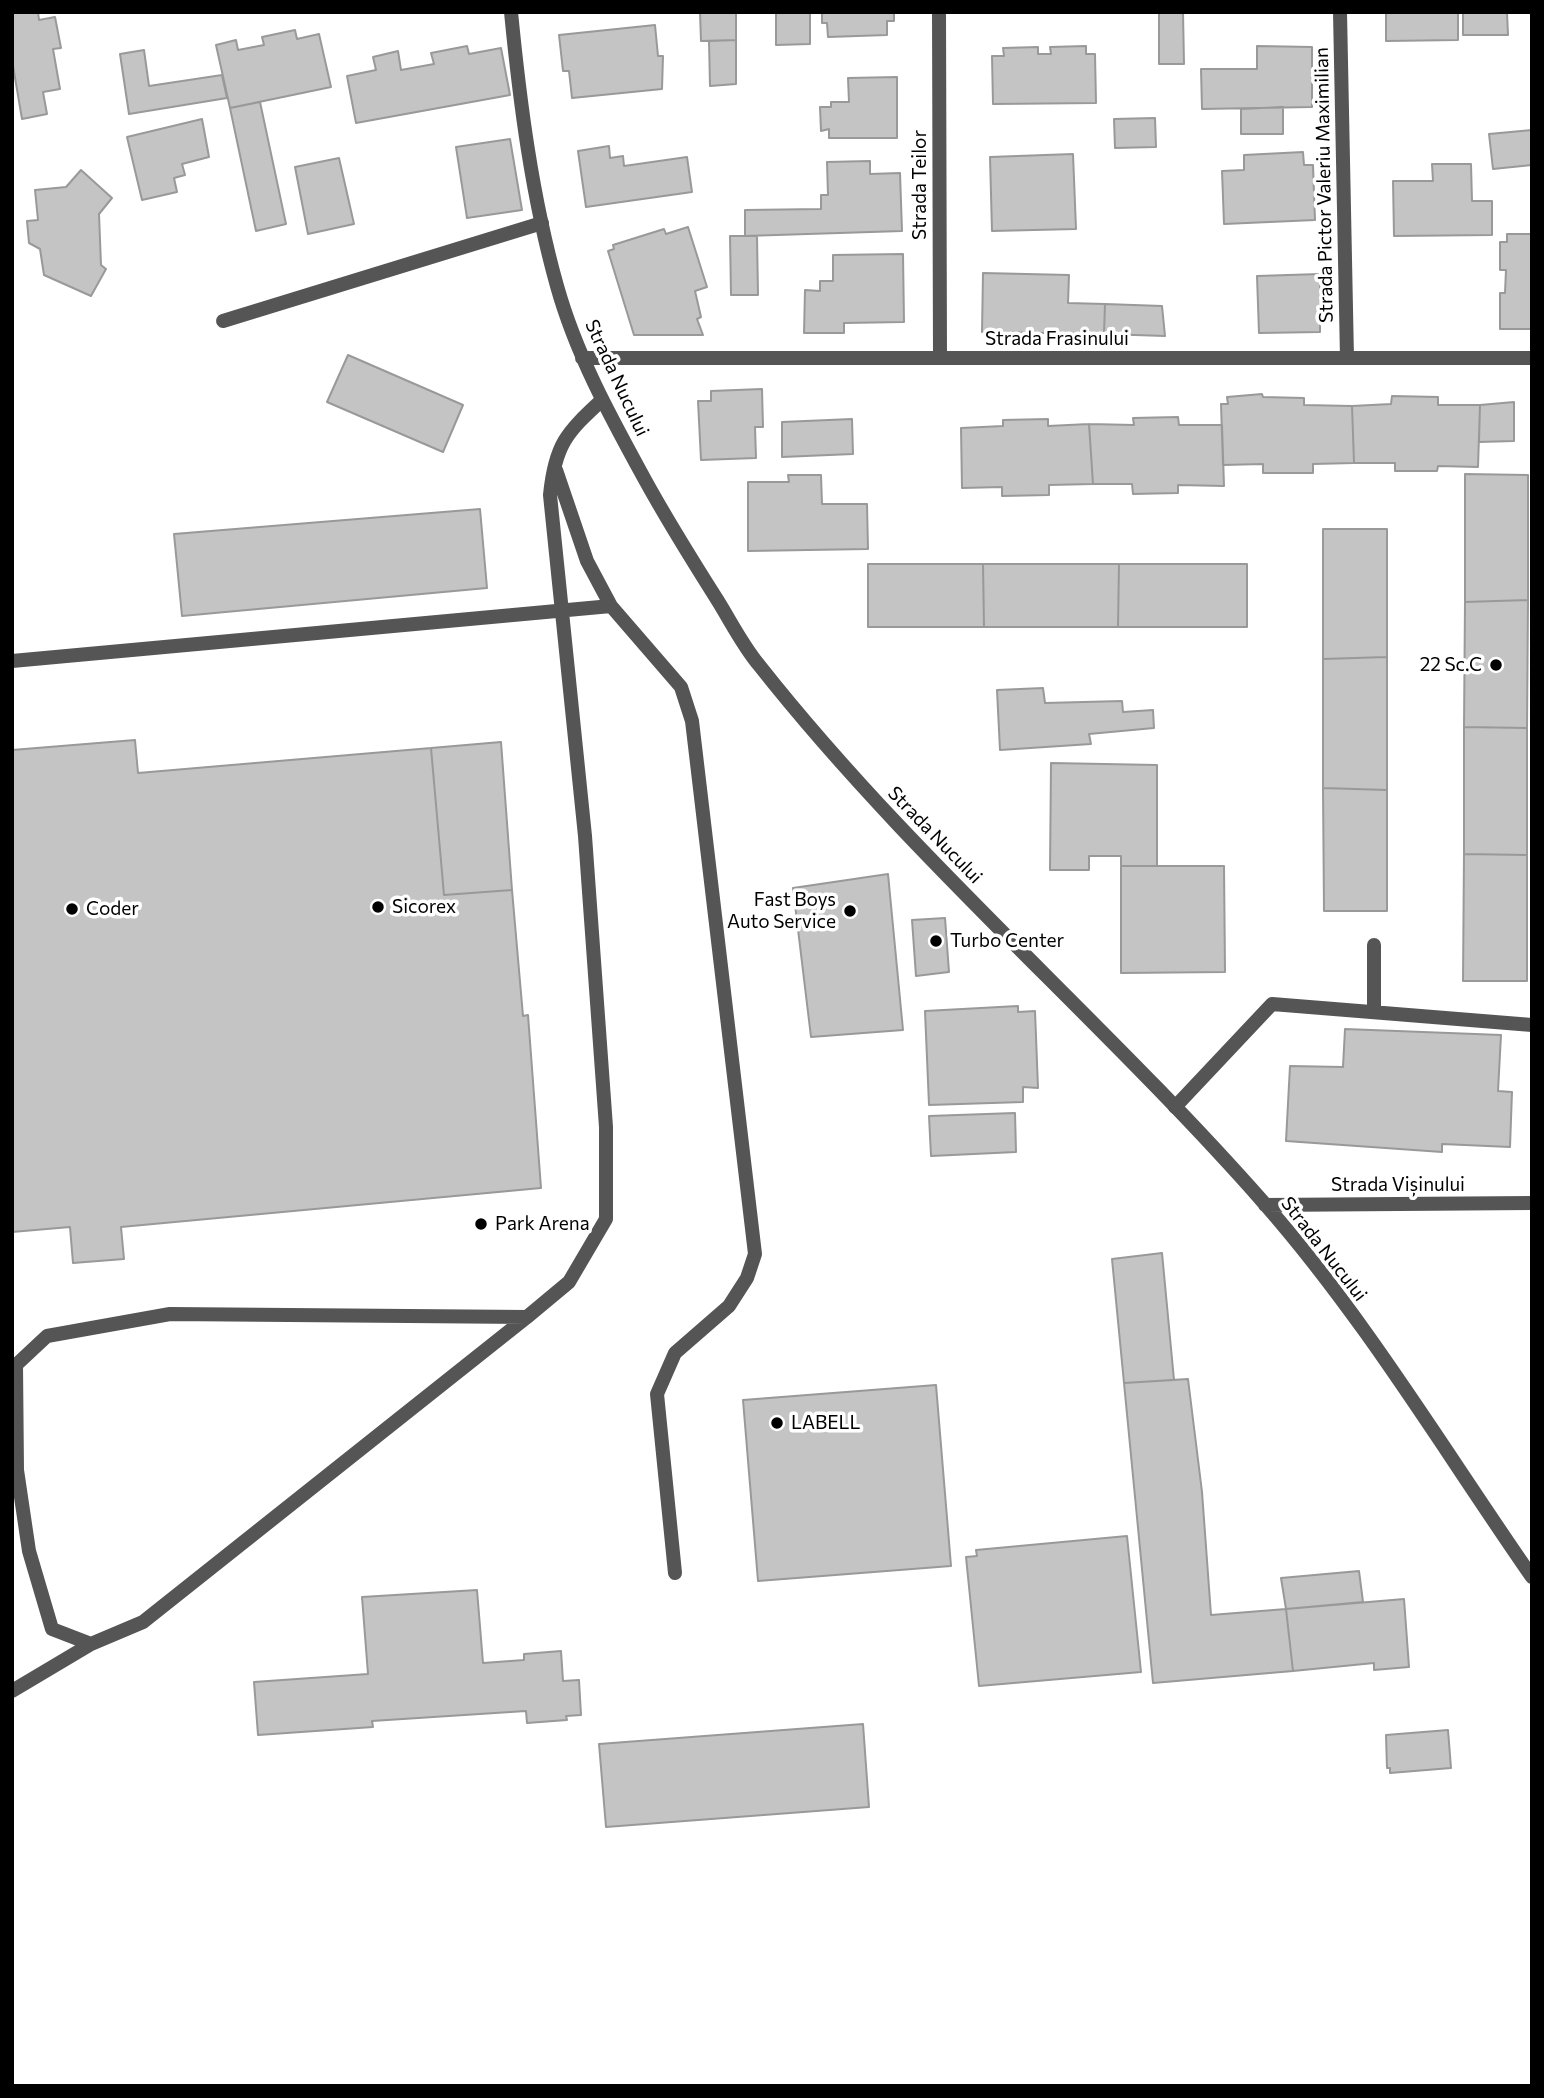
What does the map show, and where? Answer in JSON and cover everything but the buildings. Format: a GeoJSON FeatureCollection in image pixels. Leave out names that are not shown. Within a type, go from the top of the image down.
{"type":"FeatureCollection","features":[{"type":"Feature","properties":{"kind":"street","name":"Strada Nucului"},"geometry":{"type":"LineString","coordinates":[[511,12],[521,111],[542,223],[557,288],[582,358],[672,528],[756,662],[881,807],[1175,1107],[1265,1205],[1328,1282],[1532,1577]]}},
{"type":"Feature","properties":{"kind":"street","name":"Strada Teilor"},"geometry":{"type":"LineString","coordinates":[[939,12],[940,358]]}},
{"type":"Feature","properties":{"kind":"street","name":"Strada Pictor Valeriu Maximilian"},"geometry":{"type":"LineString","coordinates":[[1340,12],[1347,358]]}},
{"type":"Feature","properties":{"kind":"street"},"geometry":{"type":"LineString","coordinates":[[223,321],[542,223]]}},
{"type":"Feature","properties":{"kind":"street","name":"Strada Frasinului"},"geometry":{"type":"LineString","coordinates":[[582,358],[1532,358]]}},
{"type":"Feature","properties":{"kind":"street"},"geometry":{"type":"LineString","coordinates":[[12,1691],[91,1644],[142,1622],[527,1317],[569,1282],[606,1219],[606,1127],[585,836],[551,495],[553,462],[573,426],[602,400]]}},
{"type":"Feature","properties":{"kind":"street"},"geometry":{"type":"LineString","coordinates":[[553,462],[587,561],[611,606],[681,687],[692,720],[755,1254],[747,1278],[729,1306],[676,1353],[657,1395],[675,1573]]}},
{"type":"Feature","properties":{"kind":"street"},"geometry":{"type":"LineString","coordinates":[[12,661],[611,606]]}},
{"type":"Feature","properties":{"kind":"street"},"geometry":{"type":"LineString","coordinates":[[1374,945],[1374,1010]]}},
{"type":"Feature","properties":{"kind":"street"},"geometry":{"type":"LineString","coordinates":[[1175,1107],[1272,1004],[1374,1010],[1532,1025]]}},
{"type":"Feature","properties":{"kind":"street","name":"Strada Vișinului"},"geometry":{"type":"LineString","coordinates":[[1265,1205],[1532,1203]]}},
{"type":"Feature","properties":{"kind":"street"},"geometry":{"type":"LineString","coordinates":[[91,1644],[52,1629],[27,1537],[17,1470],[16,1364],[47,1336],[170,1314],[527,1317]]}},
{"type":"Feature","properties":{"kind":"place","name":"22 Sc.C"},"geometry":{"type":"Point","coordinates":[1496,665]}},
{"type":"Feature","properties":{"kind":"place","name":"Sicorex"},"geometry":{"type":"Point","coordinates":[378,907]}},
{"type":"Feature","properties":{"kind":"place","name":"Coder"},"geometry":{"type":"Point","coordinates":[72,909]}},
{"type":"Feature","properties":{"kind":"place","name":"Fast Boys Auto Service"},"geometry":{"type":"Point","coordinates":[850,911]}},
{"type":"Feature","properties":{"kind":"place","name":"Turbo Center"},"geometry":{"type":"Point","coordinates":[936,941]}},
{"type":"Feature","properties":{"kind":"place","name":"Park Arena"},"geometry":{"type":"Point","coordinates":[481,1224]}},
{"type":"Feature","properties":{"kind":"place","name":"LABELL"},"geometry":{"type":"Point","coordinates":[777,1423]}}]}
